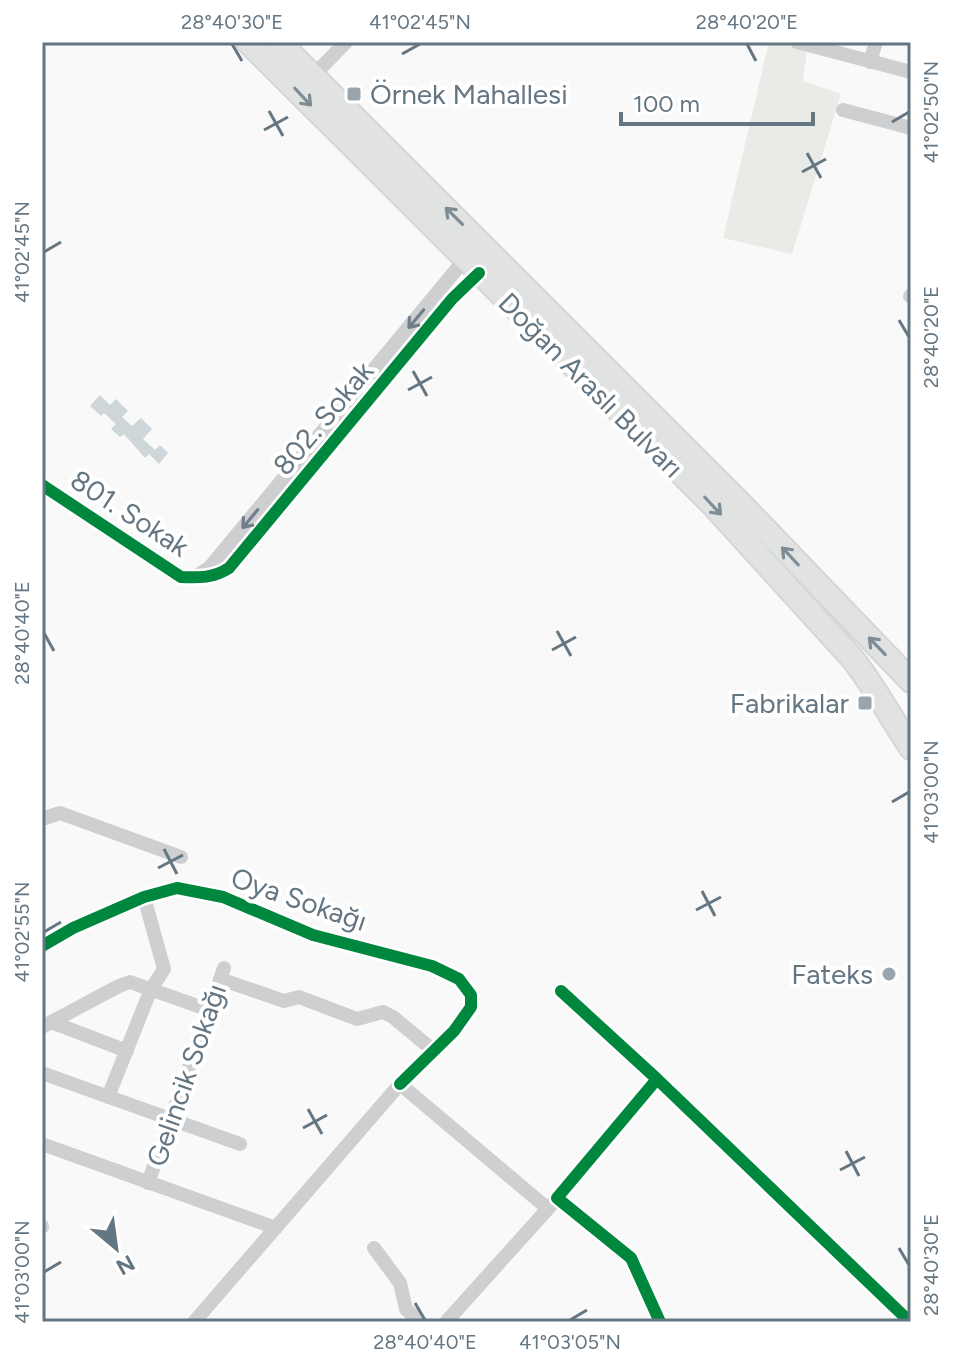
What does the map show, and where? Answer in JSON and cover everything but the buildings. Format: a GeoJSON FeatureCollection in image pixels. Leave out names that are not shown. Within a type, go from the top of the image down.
{"type":"FeatureCollection","features":[{"type":"Feature","properties":{"kind":"main road","name":"Doğan Araslı Bulvarı"},"geometry":{"type":"LineString","coordinates":[[248,42],[711,503],[866,676],[911,748]]}},
{"type":"Feature","properties":{"kind":"main road","name":"Doğan Araslı Bulvarı"},"geometry":{"type":"LineString","coordinates":[[279,42],[726,488],[911,681]]}},
{"type":"Feature","properties":{"kind":"main road"},"geometry":{"type":"LineString","coordinates":[[866,676],[881,688],[911,727]]}},
{"type":"Feature","properties":{"kind":"street"},"geometry":{"type":"LineString","coordinates":[[313,76],[346,42]]}},
{"type":"Feature","properties":{"kind":"street"},"geometry":{"type":"LineString","coordinates":[[797,42],[911,72]]}},
{"type":"Feature","properties":{"kind":"street"},"geometry":{"type":"LineString","coordinates":[[870,62],[876,42]]}},
{"type":"Feature","properties":{"kind":"street"},"geometry":{"type":"LineString","coordinates":[[843,110],[911,128]]}},
{"type":"Feature","properties":{"kind":"street","name":"802. Sokak"},"geometry":{"type":"LineString","coordinates":[[194,577],[210,567],[472,266]]}},
{"type":"Feature","properties":{"kind":"street","name":"801. Sokak"},"geometry":{"type":"LineString","coordinates":[[42,485],[159,564],[181,577],[194,577]]}},
{"type":"Feature","properties":{"kind":"street"},"geometry":{"type":"LineString","coordinates":[[42,819],[60,813],[181,857]]}},
{"type":"Feature","properties":{"kind":"street","name":"Oya Sokağı"},"geometry":{"type":"LineString","coordinates":[[42,946],[73,928],[144,897],[177,888],[223,897],[313,935],[432,966],[459,979],[471,995],[471,1007],[454,1031],[400,1084],[194,1322]]}},
{"type":"Feature","properties":{"kind":"street"},"geometry":{"type":"LineString","coordinates":[[108,1097],[151,989],[164,969],[144,897]]}},
{"type":"Feature","properties":{"kind":"street","name":"Gelincik Sokağı"},"geometry":{"type":"LineString","coordinates":[[148,1183],[222,973],[284,1001],[299,997],[357,1019],[383,1012],[434,1051]]}},
{"type":"Feature","properties":{"kind":"street"},"geometry":{"type":"LineString","coordinates":[[46,1025],[130,982],[209,1010]]}},
{"type":"Feature","properties":{"kind":"street"},"geometry":{"type":"LineString","coordinates":[[561,991],[910,1322]]}},
{"type":"Feature","properties":{"kind":"street"},"geometry":{"type":"LineString","coordinates":[[46,1025],[127,1051]]}},
{"type":"Feature","properties":{"kind":"street"},"geometry":{"type":"LineString","coordinates":[[42,1073],[240,1144]]}},
{"type":"Feature","properties":{"kind":"street"},"geometry":{"type":"LineString","coordinates":[[446,1322],[657,1079]]}},
{"type":"Feature","properties":{"kind":"street"},"geometry":{"type":"LineString","coordinates":[[400,1084],[552,1203],[631,1258],[660,1322]]}},
{"type":"Feature","properties":{"kind":"street"},"geometry":{"type":"LineString","coordinates":[[42,1144],[276,1228]]}},
{"type":"Feature","properties":{"kind":"street"},"geometry":{"type":"LineString","coordinates":[[374,1248],[400,1283],[406,1309],[420,1322]]}},
{"type":"Feature","properties":{"kind":"shaded area"},"geometry":{"type":"Polygon","coordinates":[[[769,42],[791,42],[807,51],[803,81],[841,94],[792,254],[723,238],[769,42]]]}},
{"type":"Feature","properties":{"kind":"shaded area"},"geometry":{"type":"Polygon","coordinates":[[[100,395],[110,405],[116,399],[128,411],[122,417],[132,426],[141,418],[152,429],[143,439],[155,450],[160,445],[168,453],[159,464],[149,454],[145,458],[124,434],[120,437],[111,429],[116,424],[90,406],[100,395]]]}},
{"type":"Feature","properties":{"kind":"cycle path"},"geometry":{"type":"LineString","coordinates":[[42,485],[181,577],[218,574],[229,568],[452,299],[479,273]]}},
{"type":"Feature","properties":{"kind":"cycle path"},"geometry":{"type":"LineString","coordinates":[[42,946],[73,928],[144,897],[177,888],[223,897],[313,935],[432,966],[459,979],[471,995],[471,1007],[454,1031],[400,1084]]}},
{"type":"Feature","properties":{"kind":"cycle path"},"geometry":{"type":"LineString","coordinates":[[561,991],[910,1322]]}},
{"type":"Feature","properties":{"kind":"cycle path"},"geometry":{"type":"LineString","coordinates":[[657,1079],[557,1198],[631,1258],[660,1322]]}},
{"type":"Feature","properties":{"kind":"place","name":"Örnek Mahallesi"},"geometry":{"type":"Point","coordinates":[354,94]}},
{"type":"Feature","properties":{"kind":"place","name":"Fabrikalar"},"geometry":{"type":"Point","coordinates":[865,703]}},
{"type":"Feature","properties":{"kind":"place","name":"Fateks"},"geometry":{"type":"Point","coordinates":[889,974]}}]}
